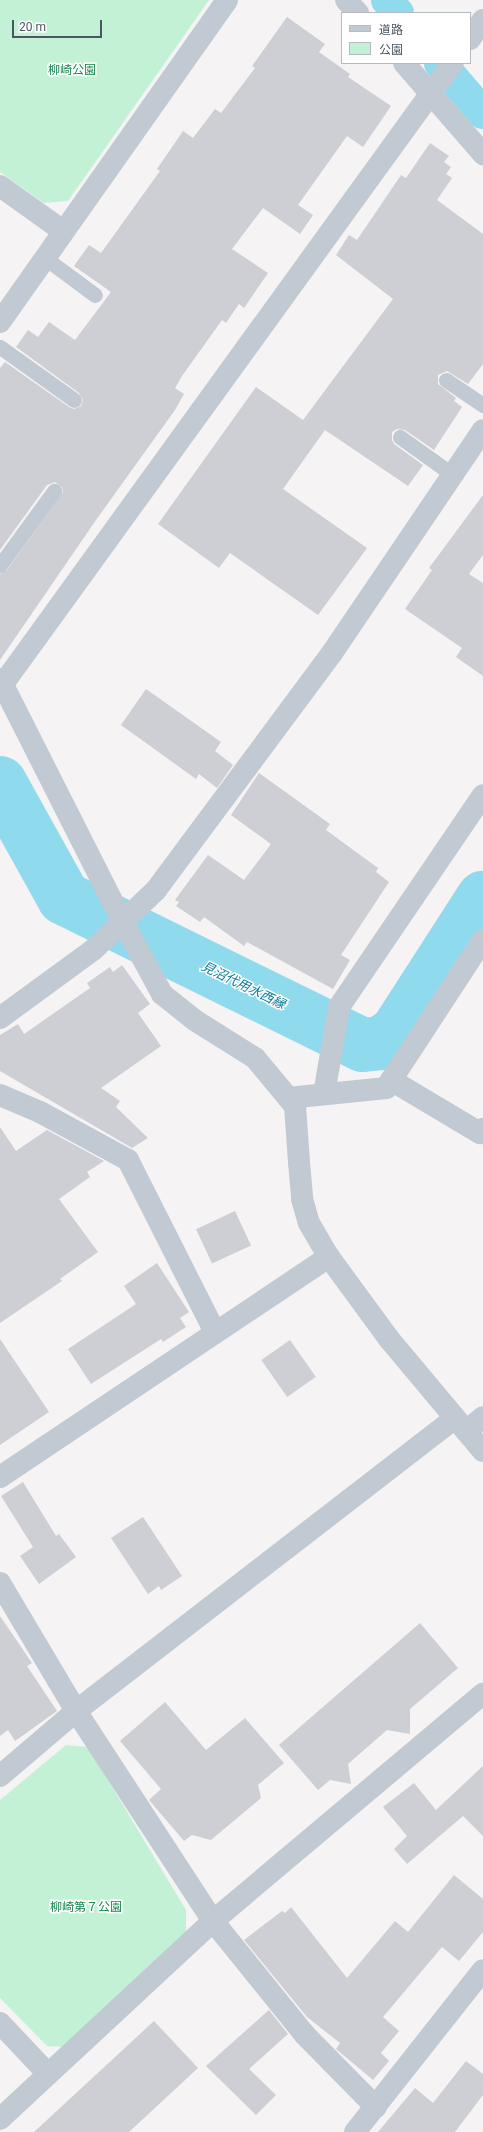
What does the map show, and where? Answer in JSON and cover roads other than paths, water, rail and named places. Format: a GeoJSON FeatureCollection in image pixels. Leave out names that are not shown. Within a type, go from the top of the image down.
{"type":"FeatureCollection","features":[{"type":"Feature","properties":{"kind":"street"},"geometry":{"type":"LineString","coordinates":[[0,322],[227,0]]}},
{"type":"Feature","properties":{"kind":"street"},"geometry":{"type":"LineString","coordinates":[[346,0],[357,12]]}},
{"type":"Feature","properties":{"kind":"street"},"geometry":{"type":"LineString","coordinates":[[471,38],[483,20]]}},
{"type":"Feature","properties":{"kind":"street"},"geometry":{"type":"LineString","coordinates":[[405,64],[483,154]]}},
{"type":"Feature","properties":{"kind":"street"},"geometry":{"type":"LineString","coordinates":[[452,64],[2,682],[124,924],[162,994],[196,1021],[255,1058],[295,1106],[302,1200],[309,1222],[329,1257],[389,1339],[483,1452]]}},
{"type":"Feature","properties":{"kind":"street"},"geometry":{"type":"LineString","coordinates":[[0,186],[63,231]]}},
{"type":"Feature","properties":{"kind":"street"},"geometry":{"type":"LineString","coordinates":[[0,1018],[94,950],[124,924],[156,890],[332,653],[483,430]]}},
{"type":"Feature","properties":{"kind":"street"},"geometry":{"type":"LineString","coordinates":[[324,1094],[327,1069],[339,1007],[483,795]]}},
{"type":"Feature","properties":{"kind":"street"},"geometry":{"type":"LineString","coordinates":[[288,1098],[386,1088],[483,940]]}},
{"type":"Feature","properties":{"kind":"street"},"geometry":{"type":"LineString","coordinates":[[391,1080],[480,1134],[483,1129]]}},
{"type":"Feature","properties":{"kind":"street"},"geometry":{"type":"LineString","coordinates":[[0,1095],[40,1112],[128,1160],[215,1332]]}},
{"type":"Feature","properties":{"kind":"street"},"geometry":{"type":"LineString","coordinates":[[0,1477],[329,1257]]}},
{"type":"Feature","properties":{"kind":"street"},"geometry":{"type":"LineString","coordinates":[[0,1776],[76,1711],[460,1425],[483,1417]]}},
{"type":"Feature","properties":{"kind":"street"},"geometry":{"type":"LineString","coordinates":[[0,1583],[76,1711],[213,1921],[305,2036],[376,2107]]}},
{"type":"Feature","properties":{"kind":"street"},"geometry":{"type":"LineString","coordinates":[[0,2119],[213,1921],[483,1694]]}},
{"type":"Feature","properties":{"kind":"street"},"geometry":{"type":"LineString","coordinates":[[355,2132],[483,1970]]}},
{"type":"Feature","properties":{"kind":"street"},"geometry":{"type":"LineString","coordinates":[[0,2023],[48,2074]]}},
{"type":"Feature","properties":{"kind":"lane"},"geometry":{"type":"LineString","coordinates":[[45,258],[95,295]]}},
{"type":"Feature","properties":{"kind":"lane"},"geometry":{"type":"LineString","coordinates":[[0,347],[74,400]]}},
{"type":"Feature","properties":{"kind":"lane"},"geometry":{"type":"LineString","coordinates":[[446,380],[483,405]]}},
{"type":"Feature","properties":{"kind":"lane"},"geometry":{"type":"LineString","coordinates":[[400,437],[453,475]]}},
{"type":"Feature","properties":{"kind":"lane"},"geometry":{"type":"LineString","coordinates":[[0,565],[54,491]]}},
{"type":"Feature","properties":{"kind":"waterway"},"geometry":{"type":"LineString","coordinates":[[387,0],[397,12]]}},
{"type":"Feature","properties":{"kind":"waterway"},"geometry":{"type":"LineString","coordinates":[[441,64],[483,113]]}},
{"type":"Feature","properties":{"kind":"waterway","name":"見沼代用水西縁"},"geometry":{"type":"LineString","coordinates":[[0,783],[64,898],[363,1045],[381,1043],[396,1033],[483,898]]}},
{"type":"Feature","properties":{"kind":"park label","name":"柳崎公園"},"geometry":{"type":"Point","coordinates":[72,71]}},
{"type":"Feature","properties":{"kind":"park label","name":"柳崎第７公園"},"geometry":{"type":"Point","coordinates":[86,1908]}}]}
